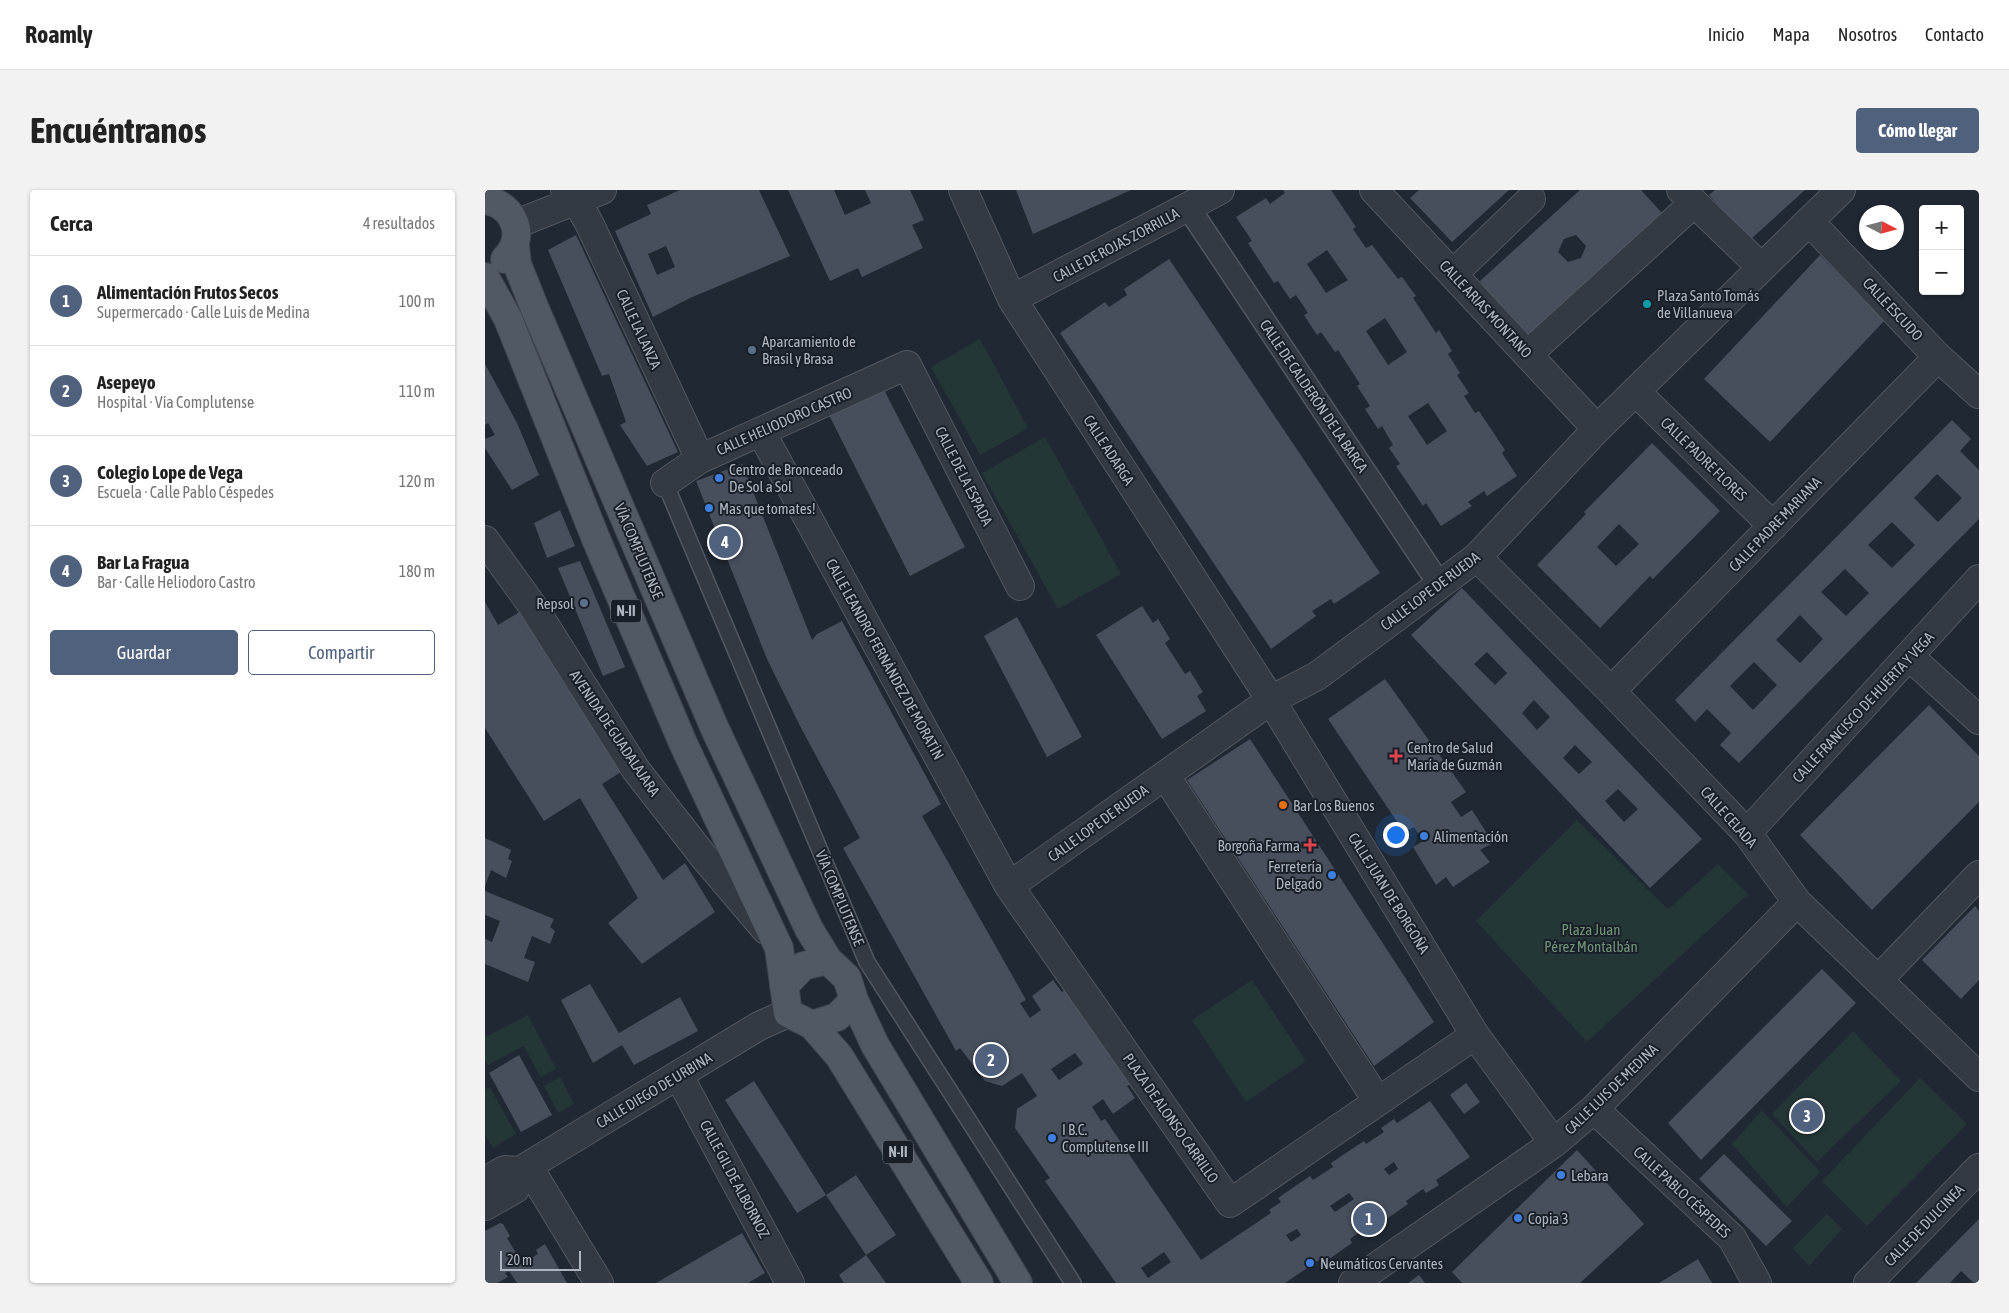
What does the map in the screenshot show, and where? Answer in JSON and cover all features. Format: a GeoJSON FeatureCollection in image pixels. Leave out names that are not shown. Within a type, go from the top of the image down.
{"type":"FeatureCollection","features":[{"type":"Feature","properties":{"kind":"main road"},"geometry":{"type":"LineString","coordinates":[[485,267],[503,261],[515,235],[507,210],[489,197]]}},
{"type":"Feature","properties":{"kind":"main road","name":"VÍA COMPLUTENSE"},"geometry":{"type":"LineString","coordinates":[[515,235],[517,264],[535,309],[715,730],[809,929],[828,960]]}},
{"type":"Feature","properties":{"kind":"main road","name":"N-II"},"geometry":{"type":"LineString","coordinates":[[485,277],[508,319],[596,540],[683,743],[779,948],[786,1000]]}},
{"type":"Feature","properties":{"kind":"main road"},"geometry":{"type":"LineString","coordinates":[[854,1000],[837,1017],[812,1025],[786,1000],[803,966],[828,960],[847,978],[854,1000],[875,1045],[1018,1283]]}},
{"type":"Feature","properties":{"kind":"main road","name":"N-II"},"geometry":{"type":"LineString","coordinates":[[812,1025],[839,1056],[979,1283]]}},
{"type":"Feature","properties":{"kind":"street","name":"CALLE ADARGA"},"geometry":{"type":"LineString","coordinates":[[963,190],[1012,299],[1271,700]]}},
{"type":"Feature","properties":{"kind":"street","name":"CALLE DE ROJAS ZORRILLA"},"geometry":{"type":"LineString","coordinates":[[1012,299],[1220,190]]}},
{"type":"Feature","properties":{"kind":"street","name":"CALLE ARIAS MONTANO"},"geometry":{"type":"LineString","coordinates":[[1374,190],[1597,429]]}},
{"type":"Feature","properties":{"kind":"street","name":"CALLE LOPE DE RUEDA"},"geometry":{"type":"LineString","coordinates":[[1009,886],[1271,700],[1317,676],[1477,557],[1597,429],[1841,190]]}},
{"type":"Feature","properties":{"kind":"street"},"geometry":{"type":"LineString","coordinates":[[515,235],[581,194]]}},
{"type":"Feature","properties":{"kind":"street","name":"CALLE LA LANZA"},"geometry":{"type":"LineString","coordinates":[[581,194],[700,459]]}},
{"type":"Feature","properties":{"kind":"street"},"geometry":{"type":"LineString","coordinates":[[1528,354],[1687,197],[1761,267]]}},
{"type":"Feature","properties":{"kind":"street"},"geometry":{"type":"LineString","coordinates":[[1453,274],[1531,199]]}},
{"type":"Feature","properties":{"kind":"street","name":"CALLE DE CALDERÓN DE LA BARCA"},"geometry":{"type":"LineString","coordinates":[[1188,207],[1440,585]]}},
{"type":"Feature","properties":{"kind":"street","name":"CALLE ESCUDO"},"geometry":{"type":"LineString","coordinates":[[1809,221],[1938,357],[1979,394]]}},
{"type":"Feature","properties":{"kind":"street","name":"CALLE PADRE MARIANA"},"geometry":{"type":"LineString","coordinates":[[1611,690],[1938,357]]}},
{"type":"Feature","properties":{"kind":"street","name":"CALLE HELIODORO CASTRO"},"geometry":{"type":"LineString","coordinates":[[665,483],[700,459],[907,365]]}},
{"type":"Feature","properties":{"kind":"street","name":"CALLE DE LA ESPADA"},"geometry":{"type":"LineString","coordinates":[[907,365],[1020,586]]}},
{"type":"Feature","properties":{"kind":"street","name":"CALLE PADRE FLORES"},"geometry":{"type":"LineString","coordinates":[[1636,392],[1773,526]]}},
{"type":"Feature","properties":{"kind":"street","name":"CALLE LEANDRO FERNÁNDEZ DE MORATÍN"},"geometry":{"type":"LineString","coordinates":[[761,432],[1009,886]]}},
{"type":"Feature","properties":{"kind":"street","name":"AVENIDA DE GUADALAJARA"},"geometry":{"type":"LineString","coordinates":[[485,540],[534,608],[636,770],[704,857],[775,941]]}},
{"type":"Feature","properties":{"kind":"street","name":"CALLE CELADA"},"geometry":{"type":"LineString","coordinates":[[1477,557],[1611,690],[1747,833],[1797,902],[1979,1077]]}},
{"type":"Feature","properties":{"kind":"street","name":"CALLE FRANCISCO DE HUERTA Y VEGA"},"geometry":{"type":"LineString","coordinates":[[1747,833],[1910,657],[1979,579]]}},
{"type":"Feature","properties":{"kind":"street"},"geometry":{"type":"LineString","coordinates":[[1910,657],[1979,720]]}},
{"type":"Feature","properties":{"kind":"street","name":"CALLE JUAN DE BORGOÑA"},"geometry":{"type":"LineString","coordinates":[[1271,700],[1475,1035],[1554,1143]]}},
{"type":"Feature","properties":{"kind":"street"},"geometry":{"type":"LineString","coordinates":[[1165,775],[1377,1100]]}},
{"type":"Feature","properties":{"kind":"street"},"geometry":{"type":"LineString","coordinates":[[1879,979],[1979,875]]}},
{"type":"Feature","properties":{"kind":"street","name":"PLAZA DE ALONSO CARRILLO"},"geometry":{"type":"LineString","coordinates":[[1009,886],[1230,1203],[1377,1100],[1475,1035]]}},
{"type":"Feature","properties":{"kind":"street","name":"CALLE LUIS DE MEDINA"},"geometry":{"type":"LineString","coordinates":[[1353,1283],[1554,1143],[1594,1109],[1797,902]]}},
{"type":"Feature","properties":{"kind":"street","name":"CALLE DIEGO DE URBINA"},"geometry":{"type":"LineString","coordinates":[[485,1181],[505,1170],[524,1169],[679,1076],[759,1026],[786,1000]]}},
{"type":"Feature","properties":{"kind":"street","name":"CALLE GIL DE ALBORNOZ"},"geometry":{"type":"LineString","coordinates":[[679,1076],[791,1283]]}},
{"type":"Feature","properties":{"kind":"street","name":"CALLE PABLO CÉSPEDES"},"geometry":{"type":"LineString","coordinates":[[1594,1109],[1732,1238],[1757,1283]]}},
{"type":"Feature","properties":{"kind":"street","name":"CALLE DE DULCINEA"},"geometry":{"type":"LineString","coordinates":[[1868,1283],[1979,1168]]}},
{"type":"Feature","properties":{"kind":"street"},"geometry":{"type":"LineString","coordinates":[[485,1206],[515,1189],[524,1169]]}},
{"type":"Feature","properties":{"kind":"street"},"geometry":{"type":"LineString","coordinates":[[524,1169],[599,1283]]}},
{"type":"Feature","properties":{"kind":"lane","name":"VÍA COMPLUTENSE"},"geometry":{"type":"LineString","coordinates":[[665,483],[867,962],[1073,1283]]}},
{"type":"Feature","properties":{"kind":"green space"},"geometry":{"type":"Polygon","coordinates":[[[980,339],[1028,428],[980,455],[931,367],[980,339]]]}},
{"type":"Feature","properties":{"kind":"green space"},"geometry":{"type":"Polygon","coordinates":[[[1045,437],[1121,574],[1058,609],[982,473],[1045,437]]]}},
{"type":"Feature","properties":{"kind":"green space","name":"Plaza Juan Pérez Montalbán"},"geometry":{"type":"Polygon","coordinates":[[[1577,820],[1668,909],[1718,864],[1748,894],[1587,1042],[1476,921],[1577,820]]]}},
{"type":"Feature","properties":{"kind":"green space"},"geometry":{"type":"Polygon","coordinates":[[[1252,980],[1306,1061],[1246,1102],[1192,1020],[1252,980]]]}},
{"type":"Feature","properties":{"kind":"green space"},"geometry":{"type":"Polygon","coordinates":[[[528,1015],[556,1069],[540,1077],[524,1046],[488,1065],[485,1059],[485,1037],[528,1015]]]}},
{"type":"Feature","properties":{"kind":"green space"},"geometry":{"type":"Polygon","coordinates":[[[1853,1031],[1901,1081],[1817,1162],[1772,1114],[1853,1031]]]}},
{"type":"Feature","properties":{"kind":"green space"},"geometry":{"type":"Polygon","coordinates":[[[560,1077],[574,1104],[558,1113],[544,1086],[560,1077]]]}},
{"type":"Feature","properties":{"kind":"green space"},"geometry":{"type":"Polygon","coordinates":[[[1920,1078],[1967,1124],[1867,1226],[1822,1181],[1920,1078]]]}},
{"type":"Feature","properties":{"kind":"green space"},"geometry":{"type":"Polygon","coordinates":[[[490,1087],[516,1134],[493,1148],[485,1135],[485,1090],[490,1087]]]}},
{"type":"Feature","properties":{"kind":"green space"},"geometry":{"type":"Polygon","coordinates":[[[1762,1110],[1820,1172],[1787,1207],[1732,1144],[1762,1110]]]}},
{"type":"Feature","properties":{"kind":"green space"},"geometry":{"type":"Polygon","coordinates":[[[1827,1214],[1842,1229],[1809,1266],[1793,1248],[1827,1214]]]}},
{"type":"Feature","properties":{"kind":"building"},"geometry":{"type":"Polygon","coordinates":[[[680,190],[759,190],[790,256],[690,298],[653,317],[615,231],[651,214],[647,205],[680,190]],[[666,246],[648,254],[657,275],[675,267],[666,246]]]}},
{"type":"Feature","properties":{"kind":"building"},"geometry":{"type":"Polygon","coordinates":[[[788,190],[834,190],[845,215],[871,203],[865,190],[910,190],[924,220],[912,225],[923,248],[862,277],[858,268],[830,281],[788,190]]]}},
{"type":"Feature","properties":{"kind":"building"},"geometry":{"type":"Polygon","coordinates":[[[1016,190],[1131,190],[1033,234],[1016,190]]]}},
{"type":"Feature","properties":{"kind":"building"},"geometry":{"type":"Polygon","coordinates":[[[1283,190],[1331,190],[1356,227],[1353,229],[1366,248],[1372,245],[1398,279],[1402,277],[1416,296],[1413,298],[1436,333],[1439,330],[1452,351],[1448,354],[1460,373],[1457,375],[1469,393],[1464,396],[1475,413],[1479,411],[1505,450],[1502,453],[1517,476],[1487,496],[1484,491],[1468,502],[1472,506],[1441,526],[1426,503],[1423,506],[1396,466],[1400,464],[1389,448],[1393,445],[1382,426],[1378,429],[1365,409],[1370,406],[1357,386],[1360,384],[1338,350],[1335,352],[1321,332],[1317,335],[1304,315],[1308,313],[1296,295],[1290,299],[1278,281],[1274,283],[1248,243],[1252,241],[1236,217],[1266,198],[1270,204],[1285,193],[1283,190]],[[1327,250],[1307,264],[1326,293],[1348,280],[1327,250]],[[1385,318],[1366,331],[1388,365],[1407,352],[1385,318]],[[1428,403],[1408,416],[1427,445],[1447,431],[1428,403]]]}},
{"type":"Feature","properties":{"kind":"building"},"geometry":{"type":"Polygon","coordinates":[[[1419,190],[1509,190],[1452,242],[1410,198],[1419,190]]]}},
{"type":"Feature","properties":{"kind":"building"},"geometry":{"type":"Polygon","coordinates":[[[1580,190],[1641,190],[1662,213],[1526,338],[1481,287],[1483,285],[1480,281],[1580,190]],[[1576,235],[1564,239],[1558,252],[1568,262],[1581,258],[1586,246],[1576,235]]]}},
{"type":"Feature","properties":{"kind":"building"},"geometry":{"type":"Polygon","coordinates":[[[1715,190],[1805,190],[1750,240],[1709,195],[1715,190]]]}},
{"type":"Feature","properties":{"kind":"building"},"geometry":{"type":"Polygon","coordinates":[[[576,235],[678,452],[647,466],[620,425],[626,422],[609,374],[602,376],[548,250],[576,235]]]}},
{"type":"Feature","properties":{"kind":"building"},"geometry":{"type":"Polygon","coordinates":[[[1820,255],[1885,320],[1770,442],[1704,379],[1820,255]]]}},
{"type":"Feature","properties":{"kind":"building"},"geometry":{"type":"Polygon","coordinates":[[[1169,259],[1380,573],[1334,604],[1331,599],[1312,611],[1316,616],[1271,649],[1060,333],[1105,302],[1109,307],[1127,295],[1124,289],[1169,259]]]}},
{"type":"Feature","properties":{"kind":"building"},"geometry":{"type":"Polygon","coordinates":[[[485,364],[517,423],[539,475],[512,490],[485,448],[485,439],[495,435],[488,423],[485,425],[485,364]]]}},
{"type":"Feature","properties":{"kind":"building"},"geometry":{"type":"Polygon","coordinates":[[[883,388],[965,547],[910,576],[829,415],[883,388]]]}},
{"type":"Feature","properties":{"kind":"building"},"geometry":{"type":"Polygon","coordinates":[[[1952,420],[1971,439],[1960,451],[1979,470],[1979,519],[1739,763],[1720,745],[1731,733],[1707,709],[1695,722],[1675,700],[1952,420]],[[1937,474],[1914,498],[1938,522],[1962,498],[1937,474]],[[1892,522],[1868,545],[1892,568],[1915,545],[1892,522]],[[1845,569],[1821,592],[1846,616],[1869,593],[1845,569]],[[1800,615],[1776,640],[1800,663],[1823,639],[1800,615]],[[1754,662],[1730,686],[1753,710],[1777,685],[1754,662]]]}},
{"type":"Feature","properties":{"kind":"building"},"geometry":{"type":"Polygon","coordinates":[[[1652,443],[1720,511],[1653,579],[1650,576],[1600,628],[1537,565],[1586,514],[1584,512],[1652,443]],[[1619,524],[1597,547],[1616,566],[1639,544],[1619,524]]]}},
{"type":"Feature","properties":{"kind":"building"},"geometry":{"type":"Polygon","coordinates":[[[742,464],[812,640],[817,634],[842,621],[941,804],[922,816],[1026,1000],[1020,1003],[1030,1018],[1041,1010],[1032,996],[1053,980],[1062,992],[1066,989],[1131,1084],[1127,1086],[1135,1098],[1113,1114],[1103,1099],[1092,1107],[1101,1121],[1105,1119],[1201,1260],[1271,1213],[1269,1210],[1281,1202],[1278,1198],[1310,1176],[1313,1180],[1333,1167],[1331,1163],[1364,1141],[1366,1144],[1384,1132],[1381,1128],[1394,1119],[1397,1123],[1430,1101],[1470,1157],[1436,1180],[1439,1185],[1426,1193],[1423,1189],[1406,1201],[1408,1204],[1375,1227],[1373,1223],[1350,1239],[1352,1243],[1322,1264],[1319,1260],[1285,1283],[1116,1283],[1045,1181],[1050,1178],[1015,1128],[1017,1109],[1037,1096],[1022,1073],[1002,1086],[985,1081],[960,1048],[956,1051],[843,848],[860,838],[799,724],[767,659],[696,481],[742,464]],[[1075,1053],[1051,1069],[1059,1080],[1083,1064],[1075,1053]],[[1394,1162],[1384,1169],[1389,1175],[1398,1169],[1394,1162]],[[1349,1193],[1330,1206],[1335,1212],[1354,1199],[1349,1193]],[[1297,1229],[1286,1235],[1291,1242],[1301,1235],[1297,1229]],[[1164,1252],[1141,1268],[1148,1278],[1171,1262],[1164,1252]]]}},
{"type":"Feature","properties":{"kind":"building"},"geometry":{"type":"Polygon","coordinates":[[[560,510],[575,546],[547,558],[534,523],[560,510]]]}},
{"type":"Feature","properties":{"kind":"building"},"geometry":{"type":"Polygon","coordinates":[[[580,561],[625,667],[603,676],[558,568],[580,561]]]}},
{"type":"Feature","properties":{"kind":"building"},"geometry":{"type":"Polygon","coordinates":[[[1462,588],[1702,839],[1650,888],[1411,635],[1462,588]],[[1487,652],[1474,664],[1495,685],[1507,673],[1487,652]],[[1534,700],[1522,713],[1537,730],[1550,717],[1534,700]],[[1575,745],[1563,758],[1579,774],[1592,762],[1575,745]],[[1618,789],[1605,801],[1624,822],[1638,809],[1618,789]]]}},
{"type":"Feature","properties":{"kind":"building"},"geometry":{"type":"Polygon","coordinates":[[[485,602],[498,625],[521,611],[626,769],[602,784],[663,880],[685,863],[715,912],[642,964],[608,923],[638,898],[580,798],[544,821],[485,728],[485,602]]]}},
{"type":"Feature","properties":{"kind":"building"},"geometry":{"type":"Polygon","coordinates":[[[1142,606],[1153,623],[1158,619],[1170,639],[1165,643],[1185,674],[1190,671],[1203,692],[1197,696],[1206,711],[1162,739],[1096,635],[1142,606]]]}},
{"type":"Feature","properties":{"kind":"building"},"geometry":{"type":"Polygon","coordinates":[[[1017,617],[1082,737],[1047,757],[984,636],[1017,617]]]}},
{"type":"Feature","properties":{"kind":"building","name":"Centro de Salud María de Guzmán"},"geometry":{"type":"Polygon","coordinates":[[[1385,679],[1466,792],[1451,802],[1461,817],[1472,810],[1493,843],[1480,850],[1490,862],[1453,887],[1446,877],[1436,885],[1413,847],[1423,841],[1414,827],[1404,832],[1328,719],[1385,679]]]}},
{"type":"Feature","properties":{"kind":"building"},"geometry":{"type":"Polygon","coordinates":[[[1929,705],[1979,756],[1979,802],[1872,910],[1800,835],[1929,705]]]}},
{"type":"Feature","properties":{"kind":"building"},"geometry":{"type":"Polygon","coordinates":[[[1250,739],[1434,1022],[1374,1066],[1187,780],[1250,739]]]}},
{"type":"Feature","properties":{"kind":"building"},"geometry":{"type":"Polygon","coordinates":[[[485,838],[511,850],[508,859],[512,861],[506,878],[491,870],[485,886],[485,838]]]}},
{"type":"Feature","properties":{"kind":"building"},"geometry":{"type":"Polygon","coordinates":[[[485,891],[554,919],[550,927],[555,931],[550,944],[532,936],[524,958],[535,962],[528,982],[485,964],[485,939],[492,942],[500,921],[485,915],[485,891]]]}},
{"type":"Feature","properties":{"kind":"building"},"geometry":{"type":"Polygon","coordinates":[[[1975,906],[1979,911],[1979,980],[1961,999],[1922,960],[1975,906]]]}},
{"type":"Feature","properties":{"kind":"building"},"geometry":{"type":"Polygon","coordinates":[[[1822,969],[1856,1003],[1701,1160],[1668,1123],[1822,969]]]}},
{"type":"Feature","properties":{"kind":"building"},"geometry":{"type":"Polygon","coordinates":[[[590,984],[619,1033],[680,997],[698,1031],[634,1065],[622,1045],[593,1063],[561,1000],[590,984]]]}},
{"type":"Feature","properties":{"kind":"building"},"geometry":{"type":"Polygon","coordinates":[[[519,1055],[552,1115],[521,1132],[489,1073],[519,1055]]]}},
{"type":"Feature","properties":{"kind":"building"},"geometry":{"type":"Polygon","coordinates":[[[754,1081],[826,1195],[797,1213],[725,1100],[754,1081]]]}},
{"type":"Feature","properties":{"kind":"building"},"geometry":{"type":"Polygon","coordinates":[[[1466,1083],[1480,1102],[1464,1114],[1450,1095],[1466,1083]]]}},
{"type":"Feature","properties":{"kind":"building"},"geometry":{"type":"Polygon","coordinates":[[[1577,1150],[1644,1224],[1580,1283],[1462,1283],[1452,1272],[1577,1150]]]}},
{"type":"Feature","properties":{"kind":"building"},"geometry":{"type":"Polygon","coordinates":[[[1724,1154],[1792,1221],[1766,1246],[1699,1179],[1724,1154]]]}},
{"type":"Feature","properties":{"kind":"building"},"geometry":{"type":"Polygon","coordinates":[[[856,1175],[896,1235],[866,1255],[826,1195],[856,1175]]]}},
{"type":"Feature","properties":{"kind":"building"},"geometry":{"type":"Polygon","coordinates":[[[1979,1219],[1979,1283],[1974,1283],[1961,1271],[1950,1283],[1916,1283],[1979,1219]]]}},
{"type":"Feature","properties":{"kind":"building"},"geometry":{"type":"Polygon","coordinates":[[[500,1223],[503,1224],[510,1236],[507,1238],[522,1263],[538,1254],[536,1250],[545,1244],[567,1283],[517,1283],[509,1271],[505,1273],[508,1277],[497,1283],[485,1283],[485,1231],[500,1223]]]}},
{"type":"Feature","properties":{"kind":"building"},"geometry":{"type":"Polygon","coordinates":[[[742,1233],[765,1273],[748,1283],[656,1283],[742,1233]]]}},
{"type":"Feature","properties":{"kind":"building"},"geometry":{"type":"Polygon","coordinates":[[[866,1255],[886,1283],[844,1283],[839,1275],[866,1255]]]}},
{"type":"Feature","properties":{"kind":"building"},"geometry":{"type":"Polygon","coordinates":[[[1698,1259],[1712,1283],[1659,1283],[1698,1259]]]}},
{"type":"Feature","properties":{"kind":"building"},"geometry":{"type":"Polygon","coordinates":[[[1419,1275],[1425,1283],[1408,1283],[1419,1275]]]}},
{"type":"Feature","properties":{"kind":"place","name":"Plaza Santo Tomás de Villanueva"},"geometry":{"type":"Point","coordinates":[1647,304]}},
{"type":"Feature","properties":{"kind":"place","name":"Aparcamiento de Brasil y Brasa"},"geometry":{"type":"Point","coordinates":[752,350]}},
{"type":"Feature","properties":{"kind":"place","name":"Centro de Bronceado De Sol a Sol"},"geometry":{"type":"Point","coordinates":[719,478]}},
{"type":"Feature","properties":{"kind":"place","name":"Mas que tomates!"},"geometry":{"type":"Point","coordinates":[709,508]}},
{"type":"Feature","properties":{"kind":"place","name":"Bar La Fragua"},"geometry":{"type":"Point","coordinates":[725,542]}},
{"type":"Feature","properties":{"kind":"place","name":"Repsol"},"geometry":{"type":"Point","coordinates":[584,603]}},
{"type":"Feature","properties":{"kind":"place","name":"Centro de Salud María de Guzmán"},"geometry":{"type":"Point","coordinates":[1396,756]}},
{"type":"Feature","properties":{"kind":"place","name":"Bar Los Buenos"},"geometry":{"type":"Point","coordinates":[1283,805]}},
{"type":"Feature","properties":{"kind":"place","name":"Alimentación"},"geometry":{"type":"Point","coordinates":[1424,836]}},
{"type":"Feature","properties":{"kind":"place","name":"Borgoña Farma"},"geometry":{"type":"Point","coordinates":[1310,845]}},
{"type":"Feature","properties":{"kind":"place","name":"Ferretería Delgado"},"geometry":{"type":"Point","coordinates":[1332,875]}},
{"type":"Feature","properties":{"kind":"place","name":"Asepeyo"},"geometry":{"type":"Point","coordinates":[991,1060]}},
{"type":"Feature","properties":{"kind":"place","name":"Colegio Lope de Vega"},"geometry":{"type":"Point","coordinates":[1807,1116]}},
{"type":"Feature","properties":{"kind":"place","name":"I B.C. Complutense III"},"geometry":{"type":"Point","coordinates":[1052,1138]}},
{"type":"Feature","properties":{"kind":"place","name":"Lebara"},"geometry":{"type":"Point","coordinates":[1561,1175]}},
{"type":"Feature","properties":{"kind":"place","name":"Copia 3"},"geometry":{"type":"Point","coordinates":[1518,1218]}},
{"type":"Feature","properties":{"kind":"place","name":"Alimentación Frutos Secos"},"geometry":{"type":"Point","coordinates":[1369,1219]}},
{"type":"Feature","properties":{"kind":"place","name":"Neumáticos Cervantes"},"geometry":{"type":"Point","coordinates":[1310,1263]}}]}
